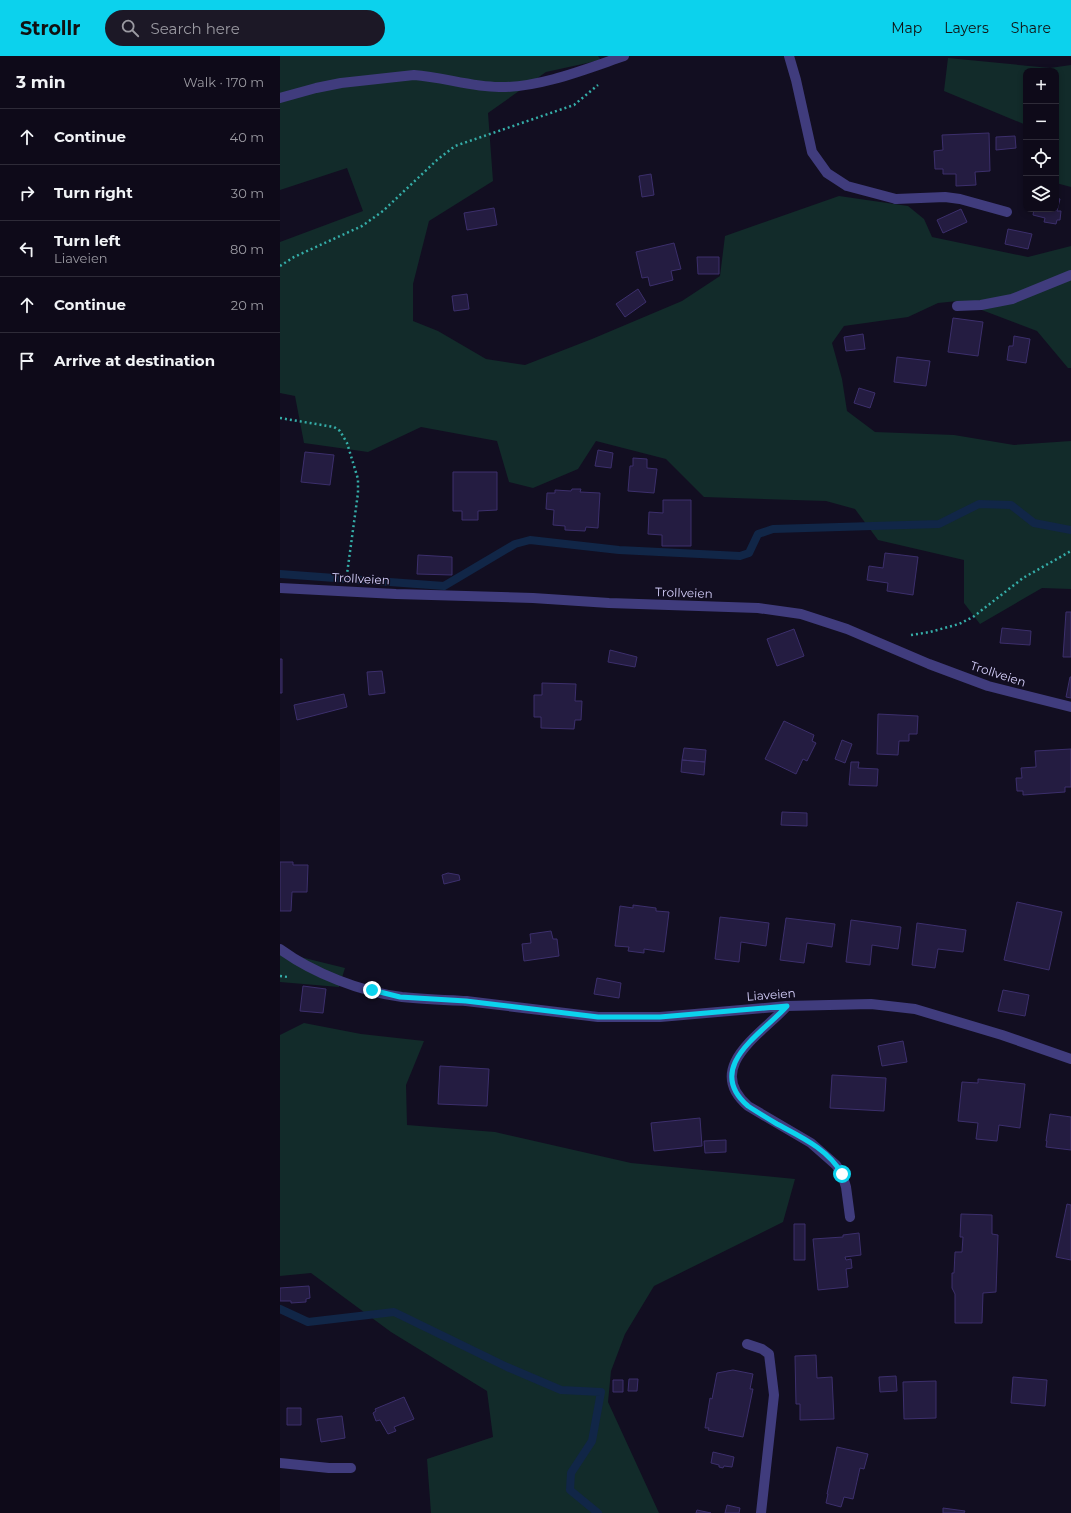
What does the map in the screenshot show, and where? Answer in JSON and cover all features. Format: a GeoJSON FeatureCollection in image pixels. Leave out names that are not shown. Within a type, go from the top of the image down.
{"type":"FeatureCollection","features":[{"type":"Feature","properties":{"kind":"street"},"geometry":{"type":"LineString","coordinates":[[280,98],[316,88],[414,75],[475,85],[512,87],[534,84],[584,70],[624,56]]}},
{"type":"Feature","properties":{"kind":"street"},"geometry":{"type":"LineString","coordinates":[[789,56],[796,80],[812,152],[827,173],[847,186],[896,199],[945,197],[960,199],[1007,212]]}},
{"type":"Feature","properties":{"kind":"street"},"geometry":{"type":"LineString","coordinates":[[958,306],[981,305],[1012,299],[1071,275]]}},
{"type":"Feature","properties":{"kind":"street","name":"Trollveien"},"geometry":{"type":"LineString","coordinates":[[280,588],[396,594],[533,598],[609,603],[758,608],[801,614],[847,629],[928,664],[988,686],[1071,707]]}},
{"type":"Feature","properties":{"kind":"street","name":"Liaveien"},"geometry":{"type":"LineString","coordinates":[[280,949],[309,968],[346,984],[400,997],[466,1001],[598,1017],[660,1017],[787,1006],[871,1004],[915,1009],[1002,1035],[1071,1059]]}},
{"type":"Feature","properties":{"kind":"street"},"geometry":{"type":"LineString","coordinates":[[787,1006],[747,1044],[738,1055],[732,1079],[735,1091],[740,1099],[748,1106],[811,1143],[836,1165],[842,1174],[846,1187],[850,1217]]}},
{"type":"Feature","properties":{"kind":"street"},"geometry":{"type":"LineString","coordinates":[[747,1344],[762,1348],[769,1354],[774,1395],[761,1513]]}},
{"type":"Feature","properties":{"kind":"street"},"geometry":{"type":"LineString","coordinates":[[280,1463],[329,1468],[351,1468]]}},
{"type":"Feature","properties":{"kind":"path"},"geometry":{"type":"LineString","coordinates":[[280,266],[294,257],[362,226],[383,211],[455,146],[506,130],[574,104],[599,84]]}},
{"type":"Feature","properties":{"kind":"path"},"geometry":{"type":"LineString","coordinates":[[280,418],[334,426],[340,431],[347,443],[358,479],[358,493],[347,574]]}},
{"type":"Feature","properties":{"kind":"path"},"geometry":{"type":"LineString","coordinates":[[907,636],[952,626],[973,617],[1023,578],[1071,551]]}},
{"type":"Feature","properties":{"kind":"green space"},"geometry":{"type":"Polygon","coordinates":[[[280,56],[598,56],[601,60],[546,72],[488,113],[493,181],[429,221],[413,284],[413,321],[438,331],[486,359],[525,365],[592,339],[682,301],[720,276],[725,236],[839,196],[908,206],[924,219],[932,237],[1028,257],[1071,246],[1071,368],[1068,368],[1037,331],[958,301],[938,303],[908,317],[844,326],[832,343],[842,379],[847,411],[875,432],[954,435],[1014,445],[1071,441],[1071,589],[1042,588],[980,624],[964,603],[964,560],[878,540],[855,509],[826,501],[704,497],[666,459],[596,441],[578,469],[533,488],[509,482],[497,441],[421,427],[368,452],[304,443],[295,396],[280,393],[280,242],[363,211],[347,168],[280,190],[280,56]]]}},
{"type":"Feature","properties":{"kind":"green space"},"geometry":{"type":"Polygon","coordinates":[[[948,58],[1050,68],[1023,68],[1023,124],[944,91],[948,58]]]}},
{"type":"Feature","properties":{"kind":"green space"},"geometry":{"type":"Polygon","coordinates":[[[1071,65],[1071,187],[1059,184],[1059,68],[1050,68],[1071,65]]]}},
{"type":"Feature","properties":{"kind":"green space"},"geometry":{"type":"Polygon","coordinates":[[[280,952],[345,968],[339,987],[280,982],[280,952]]]}},
{"type":"Feature","properties":{"kind":"green space"},"geometry":{"type":"Polygon","coordinates":[[[304,1023],[361,1034],[424,1041],[406,1085],[407,1125],[495,1132],[631,1163],[795,1179],[783,1222],[654,1286],[625,1334],[611,1371],[608,1402],[659,1513],[431,1513],[427,1459],[493,1437],[487,1391],[391,1332],[311,1273],[280,1276],[280,1035],[304,1023]]]}},
{"type":"Feature","properties":{"kind":"building"},"geometry":{"type":"Polygon","coordinates":[[[989,133],[990,171],[975,172],[976,185],[956,186],[956,174],[943,174],[943,169],[935,169],[934,151],[943,150],[942,135],[989,133]]]}},
{"type":"Feature","properties":{"kind":"building"},"geometry":{"type":"Polygon","coordinates":[[[1015,136],[1016,148],[996,150],[996,137],[1015,136]]]}},
{"type":"Feature","properties":{"kind":"building"},"geometry":{"type":"Polygon","coordinates":[[[651,174],[654,195],[642,197],[639,176],[651,174]]]}},
{"type":"Feature","properties":{"kind":"building"},"geometry":{"type":"Polygon","coordinates":[[[494,208],[497,225],[467,230],[464,213],[494,208]]]}},
{"type":"Feature","properties":{"kind":"building"},"geometry":{"type":"Polygon","coordinates":[[[961,209],[967,222],[943,233],[937,220],[961,209]]]}},
{"type":"Feature","properties":{"kind":"building"},"geometry":{"type":"Polygon","coordinates":[[[1061,211],[1060,220],[1057,220],[1056,224],[1044,222],[1045,218],[1033,215],[1034,212],[1061,211]]]}},
{"type":"Feature","properties":{"kind":"building"},"geometry":{"type":"Polygon","coordinates":[[[1008,229],[1032,234],[1028,249],[1005,244],[1008,229]]]}},
{"type":"Feature","properties":{"kind":"building"},"geometry":{"type":"Polygon","coordinates":[[[674,243],[681,269],[671,271],[673,280],[650,286],[648,277],[642,278],[636,252],[674,243]]]}},
{"type":"Feature","properties":{"kind":"building"},"geometry":{"type":"Polygon","coordinates":[[[697,257],[719,257],[719,274],[698,274],[697,257]]]}},
{"type":"Feature","properties":{"kind":"building"},"geometry":{"type":"Polygon","coordinates":[[[638,289],[646,302],[625,317],[616,304],[638,289]]]}},
{"type":"Feature","properties":{"kind":"building"},"geometry":{"type":"Polygon","coordinates":[[[467,294],[469,309],[454,311],[452,296],[467,294]]]}},
{"type":"Feature","properties":{"kind":"building"},"geometry":{"type":"Polygon","coordinates":[[[953,318],[983,322],[978,356],[948,352],[953,318]]]}},
{"type":"Feature","properties":{"kind":"building"},"geometry":{"type":"Polygon","coordinates":[[[863,334],[865,349],[846,351],[844,337],[863,334]]]}},
{"type":"Feature","properties":{"kind":"building"},"geometry":{"type":"Polygon","coordinates":[[[1014,336],[1030,339],[1026,363],[1007,360],[1009,346],[1013,346],[1014,336]]]}},
{"type":"Feature","properties":{"kind":"building"},"geometry":{"type":"Polygon","coordinates":[[[897,357],[930,361],[926,386],[894,382],[897,357]]]}},
{"type":"Feature","properties":{"kind":"building"},"geometry":{"type":"Polygon","coordinates":[[[859,388],[875,393],[870,408],[854,403],[859,388]]]}},
{"type":"Feature","properties":{"kind":"building"},"geometry":{"type":"Polygon","coordinates":[[[598,450],[613,453],[611,468],[595,466],[598,450]]]}},
{"type":"Feature","properties":{"kind":"building"},"geometry":{"type":"Polygon","coordinates":[[[305,452],[334,455],[330,485],[301,482],[305,452]]]}},
{"type":"Feature","properties":{"kind":"building"},"geometry":{"type":"Polygon","coordinates":[[[633,458],[647,459],[647,468],[657,469],[654,493],[628,491],[630,466],[633,466],[633,458]]]}},
{"type":"Feature","properties":{"kind":"building"},"geometry":{"type":"Polygon","coordinates":[[[453,472],[497,472],[497,510],[478,511],[478,520],[462,520],[462,511],[453,511],[453,472]]]}},
{"type":"Feature","properties":{"kind":"building"},"geometry":{"type":"Polygon","coordinates":[[[572,489],[581,489],[580,492],[600,493],[598,528],[586,527],[585,531],[565,530],[565,526],[553,525],[554,510],[546,509],[547,493],[555,493],[555,490],[571,491],[572,489]]]}},
{"type":"Feature","properties":{"kind":"building"},"geometry":{"type":"Polygon","coordinates":[[[663,500],[691,500],[691,546],[662,546],[662,535],[648,534],[649,512],[663,513],[663,500]]]}},
{"type":"Feature","properties":{"kind":"building"},"geometry":{"type":"Polygon","coordinates":[[[885,553],[918,557],[913,595],[887,591],[888,583],[867,580],[869,566],[883,568],[885,553]]]}},
{"type":"Feature","properties":{"kind":"building"},"geometry":{"type":"Polygon","coordinates":[[[418,555],[452,557],[452,575],[417,574],[418,555]]]}},
{"type":"Feature","properties":{"kind":"building"},"geometry":{"type":"Polygon","coordinates":[[[1066,612],[1071,612],[1071,657],[1063,657],[1066,612]]]}},
{"type":"Feature","properties":{"kind":"building"},"geometry":{"type":"Polygon","coordinates":[[[1002,628],[1031,631],[1030,645],[1000,643],[1002,628]]]}},
{"type":"Feature","properties":{"kind":"building"},"geometry":{"type":"Polygon","coordinates":[[[794,629],[804,656],[777,666],[767,639],[794,629]]]}},
{"type":"Feature","properties":{"kind":"building"},"geometry":{"type":"Polygon","coordinates":[[[610,650],[637,657],[635,667],[608,662],[610,650]]]}},
{"type":"Feature","properties":{"kind":"building"},"geometry":{"type":"Polygon","coordinates":[[[280,659],[282,659],[282,693],[280,693],[280,659]]]}},
{"type":"Feature","properties":{"kind":"building"},"geometry":{"type":"Polygon","coordinates":[[[382,671],[385,693],[369,695],[367,672],[382,671]]]}},
{"type":"Feature","properties":{"kind":"building"},"geometry":{"type":"Polygon","coordinates":[[[1071,677],[1071,698],[1066,697],[1071,677]]]}},
{"type":"Feature","properties":{"kind":"building"},"geometry":{"type":"Polygon","coordinates":[[[542,683],[576,684],[575,701],[582,701],[581,720],[575,720],[574,729],[541,728],[541,717],[534,717],[534,695],[542,695],[542,683]]]}},
{"type":"Feature","properties":{"kind":"building"},"geometry":{"type":"Polygon","coordinates":[[[344,694],[347,707],[297,720],[294,705],[344,694]]]}},
{"type":"Feature","properties":{"kind":"building"},"geometry":{"type":"Polygon","coordinates":[[[878,714],[918,716],[917,734],[909,734],[909,741],[899,741],[898,755],[877,754],[878,714]]]}},
{"type":"Feature","properties":{"kind":"building"},"geometry":{"type":"Polygon","coordinates":[[[784,721],[814,735],[812,741],[816,743],[807,761],[803,759],[796,774],[765,759],[784,721]]]}},
{"type":"Feature","properties":{"kind":"building"},"geometry":{"type":"Polygon","coordinates":[[[842,740],[852,744],[845,763],[835,759],[842,740]]]}},
{"type":"Feature","properties":{"kind":"building"},"geometry":{"type":"Polygon","coordinates":[[[684,748],[706,750],[705,762],[682,760],[684,748]]]}},
{"type":"Feature","properties":{"kind":"building"},"geometry":{"type":"Polygon","coordinates":[[[1071,749],[1071,787],[1065,787],[1065,792],[1023,795],[1023,791],[1017,791],[1016,778],[1022,778],[1021,768],[1036,767],[1035,751],[1071,749]]]}},
{"type":"Feature","properties":{"kind":"building"},"geometry":{"type":"Polygon","coordinates":[[[682,760],[705,762],[704,775],[681,772],[682,760]]]}},
{"type":"Feature","properties":{"kind":"building"},"geometry":{"type":"Polygon","coordinates":[[[851,762],[859,762],[858,768],[878,769],[877,786],[849,785],[851,762]]]}},
{"type":"Feature","properties":{"kind":"building"},"geometry":{"type":"Polygon","coordinates":[[[782,812],[807,813],[807,826],[781,825],[782,812]]]}},
{"type":"Feature","properties":{"kind":"building"},"geometry":{"type":"Polygon","coordinates":[[[280,862],[293,862],[293,865],[308,865],[307,892],[292,892],[291,911],[280,911],[280,862]]]}},
{"type":"Feature","properties":{"kind":"building"},"geometry":{"type":"Polygon","coordinates":[[[448,873],[459,875],[460,880],[444,884],[442,875],[448,873]]]}},
{"type":"Feature","properties":{"kind":"building"},"geometry":{"type":"Polygon","coordinates":[[[1017,902],[1062,912],[1049,970],[1004,960],[1017,902]]]}},
{"type":"Feature","properties":{"kind":"building"},"geometry":{"type":"Polygon","coordinates":[[[633,905],[656,908],[656,911],[669,912],[664,952],[644,949],[644,953],[628,951],[629,947],[615,946],[620,906],[633,908],[633,905]]]}},
{"type":"Feature","properties":{"kind":"building"},"geometry":{"type":"Polygon","coordinates":[[[720,917],[769,923],[766,946],[741,942],[739,962],[715,959],[720,917]]]}},
{"type":"Feature","properties":{"kind":"building"},"geometry":{"type":"Polygon","coordinates":[[[786,918],[835,924],[832,947],[807,943],[804,963],[780,960],[786,918]]]}},
{"type":"Feature","properties":{"kind":"building"},"geometry":{"type":"Polygon","coordinates":[[[851,920],[901,927],[898,949],[872,945],[870,965],[846,962],[851,920]]]}},
{"type":"Feature","properties":{"kind":"building"},"geometry":{"type":"Polygon","coordinates":[[[917,923],[966,930],[963,952],[938,949],[935,968],[912,965],[917,923]]]}},
{"type":"Feature","properties":{"kind":"building"},"geometry":{"type":"Polygon","coordinates":[[[551,931],[553,939],[557,939],[559,956],[524,961],[522,944],[531,943],[530,934],[551,931]]]}},
{"type":"Feature","properties":{"kind":"building"},"geometry":{"type":"Polygon","coordinates":[[[597,978],[621,983],[619,998],[594,994],[597,978]]]}},
{"type":"Feature","properties":{"kind":"building"},"geometry":{"type":"Polygon","coordinates":[[[303,986],[326,989],[323,1013],[300,1011],[303,986]]]}},
{"type":"Feature","properties":{"kind":"building"},"geometry":{"type":"Polygon","coordinates":[[[1003,990],[1029,995],[1025,1016],[998,1011],[1003,990]]]}},
{"type":"Feature","properties":{"kind":"building"},"geometry":{"type":"Polygon","coordinates":[[[903,1041],[907,1062],[882,1066],[878,1046],[903,1041]]]}},
{"type":"Feature","properties":{"kind":"building"},"geometry":{"type":"Polygon","coordinates":[[[440,1066],[489,1069],[487,1106],[438,1104],[440,1066]]]}},
{"type":"Feature","properties":{"kind":"building"},"geometry":{"type":"Polygon","coordinates":[[[832,1075],[886,1078],[884,1111],[830,1108],[832,1075]]]}},
{"type":"Feature","properties":{"kind":"building"},"geometry":{"type":"Polygon","coordinates":[[[978,1079],[1025,1084],[1020,1128],[999,1125],[997,1141],[976,1139],[978,1123],[958,1121],[962,1082],[978,1083],[978,1079]]]}},
{"type":"Feature","properties":{"kind":"building"},"geometry":{"type":"Polygon","coordinates":[[[1050,1114],[1071,1117],[1071,1150],[1046,1147],[1050,1114]]]}},
{"type":"Feature","properties":{"kind":"building"},"geometry":{"type":"Polygon","coordinates":[[[700,1118],[702,1146],[654,1151],[651,1123],[700,1118]]]}},
{"type":"Feature","properties":{"kind":"building"},"geometry":{"type":"Polygon","coordinates":[[[726,1140],[726,1152],[705,1153],[704,1141],[726,1140]]]}},
{"type":"Feature","properties":{"kind":"building"},"geometry":{"type":"Polygon","coordinates":[[[1067,1204],[1071,1205],[1071,1260],[1056,1257],[1067,1204]]]}},
{"type":"Feature","properties":{"kind":"building"},"geometry":{"type":"Polygon","coordinates":[[[961,1214],[992,1215],[992,1234],[998,1235],[996,1292],[983,1293],[982,1323],[955,1323],[955,1294],[952,1288],[952,1273],[954,1273],[955,1252],[962,1252],[963,1237],[960,1237],[961,1214]]]}},
{"type":"Feature","properties":{"kind":"building"},"geometry":{"type":"Polygon","coordinates":[[[794,1224],[805,1224],[805,1260],[794,1260],[794,1224]]]}},
{"type":"Feature","properties":{"kind":"building"},"geometry":{"type":"Polygon","coordinates":[[[859,1233],[861,1255],[845,1257],[846,1260],[851,1259],[852,1268],[846,1269],[848,1287],[818,1290],[813,1239],[843,1237],[843,1235],[859,1233]]]}},
{"type":"Feature","properties":{"kind":"building"},"geometry":{"type":"Polygon","coordinates":[[[309,1286],[310,1298],[306,1299],[306,1302],[291,1303],[291,1301],[280,1301],[280,1288],[309,1286]]]}},
{"type":"Feature","properties":{"kind":"building"},"geometry":{"type":"Polygon","coordinates":[[[816,1355],[817,1378],[832,1377],[834,1419],[800,1420],[800,1404],[796,1404],[795,1356],[816,1355]]]}},
{"type":"Feature","properties":{"kind":"building"},"geometry":{"type":"Polygon","coordinates":[[[733,1370],[753,1374],[750,1389],[753,1389],[743,1437],[708,1430],[709,1428],[705,1428],[710,1398],[712,1399],[717,1373],[733,1370]]]}},
{"type":"Feature","properties":{"kind":"building"},"geometry":{"type":"Polygon","coordinates":[[[896,1376],[897,1391],[880,1392],[879,1377],[896,1376]]]}},
{"type":"Feature","properties":{"kind":"building"},"geometry":{"type":"Polygon","coordinates":[[[1013,1377],[1047,1380],[1045,1406],[1011,1403],[1013,1377]]]}},
{"type":"Feature","properties":{"kind":"building"},"geometry":{"type":"Polygon","coordinates":[[[629,1379],[638,1379],[637,1391],[628,1391],[629,1379]]]}},
{"type":"Feature","properties":{"kind":"building"},"geometry":{"type":"Polygon","coordinates":[[[613,1380],[623,1380],[623,1392],[613,1392],[613,1380]]]}},
{"type":"Feature","properties":{"kind":"building"},"geometry":{"type":"Polygon","coordinates":[[[936,1381],[936,1418],[904,1419],[903,1382],[936,1381]]]}},
{"type":"Feature","properties":{"kind":"building"},"geometry":{"type":"Polygon","coordinates":[[[404,1397],[414,1419],[394,1427],[396,1431],[388,1434],[380,1420],[376,1421],[373,1413],[376,1411],[375,1409],[404,1397]]]}},
{"type":"Feature","properties":{"kind":"building"},"geometry":{"type":"Polygon","coordinates":[[[287,1408],[301,1408],[301,1425],[287,1425],[287,1408]]]}},
{"type":"Feature","properties":{"kind":"building"},"geometry":{"type":"Polygon","coordinates":[[[342,1416],[345,1438],[321,1442],[317,1419],[342,1416]]]}},
{"type":"Feature","properties":{"kind":"building"},"geometry":{"type":"Polygon","coordinates":[[[837,1447],[868,1454],[864,1469],[860,1468],[853,1499],[844,1497],[841,1507],[826,1503],[837,1447]]]}},
{"type":"Feature","properties":{"kind":"building"},"geometry":{"type":"Polygon","coordinates":[[[713,1452],[734,1457],[732,1467],[724,1466],[723,1468],[719,1467],[719,1465],[711,1463],[713,1452]]]}},
{"type":"Feature","properties":{"kind":"building"},"geometry":{"type":"Polygon","coordinates":[[[727,1505],[740,1508],[739,1513],[725,1513],[727,1505]]]}},
{"type":"Feature","properties":{"kind":"building"},"geometry":{"type":"Polygon","coordinates":[[[943,1508],[965,1511],[964,1513],[943,1513],[943,1508]]]}},
{"type":"Feature","properties":{"kind":"building"},"geometry":{"type":"Polygon","coordinates":[[[697,1510],[711,1513],[696,1513],[697,1510]]]}},
{"type":"Feature","properties":{"kind":"waterway"},"geometry":{"type":"LineString","coordinates":[[280,574],[444,586],[515,544],[530,540],[619,550],[740,556],[749,553],[758,534],[773,529],[939,524],[979,504],[1011,505],[1034,523],[1071,530]]}},
{"type":"Feature","properties":{"kind":"waterway"},"geometry":{"type":"LineString","coordinates":[[280,1309],[308,1322],[394,1312],[507,1367],[561,1390],[601,1392],[592,1441],[571,1473],[570,1490],[598,1513]]}},
{"type":"Feature","properties":{"kind":"route"},"geometry":{"type":"LineString","coordinates":[[372,990],[400,997],[466,1001],[598,1017],[660,1017],[787,1006],[747,1044],[738,1055],[732,1079],[735,1091],[740,1099],[748,1106],[811,1143],[824,1153],[836,1165],[842,1174]]}}]}
